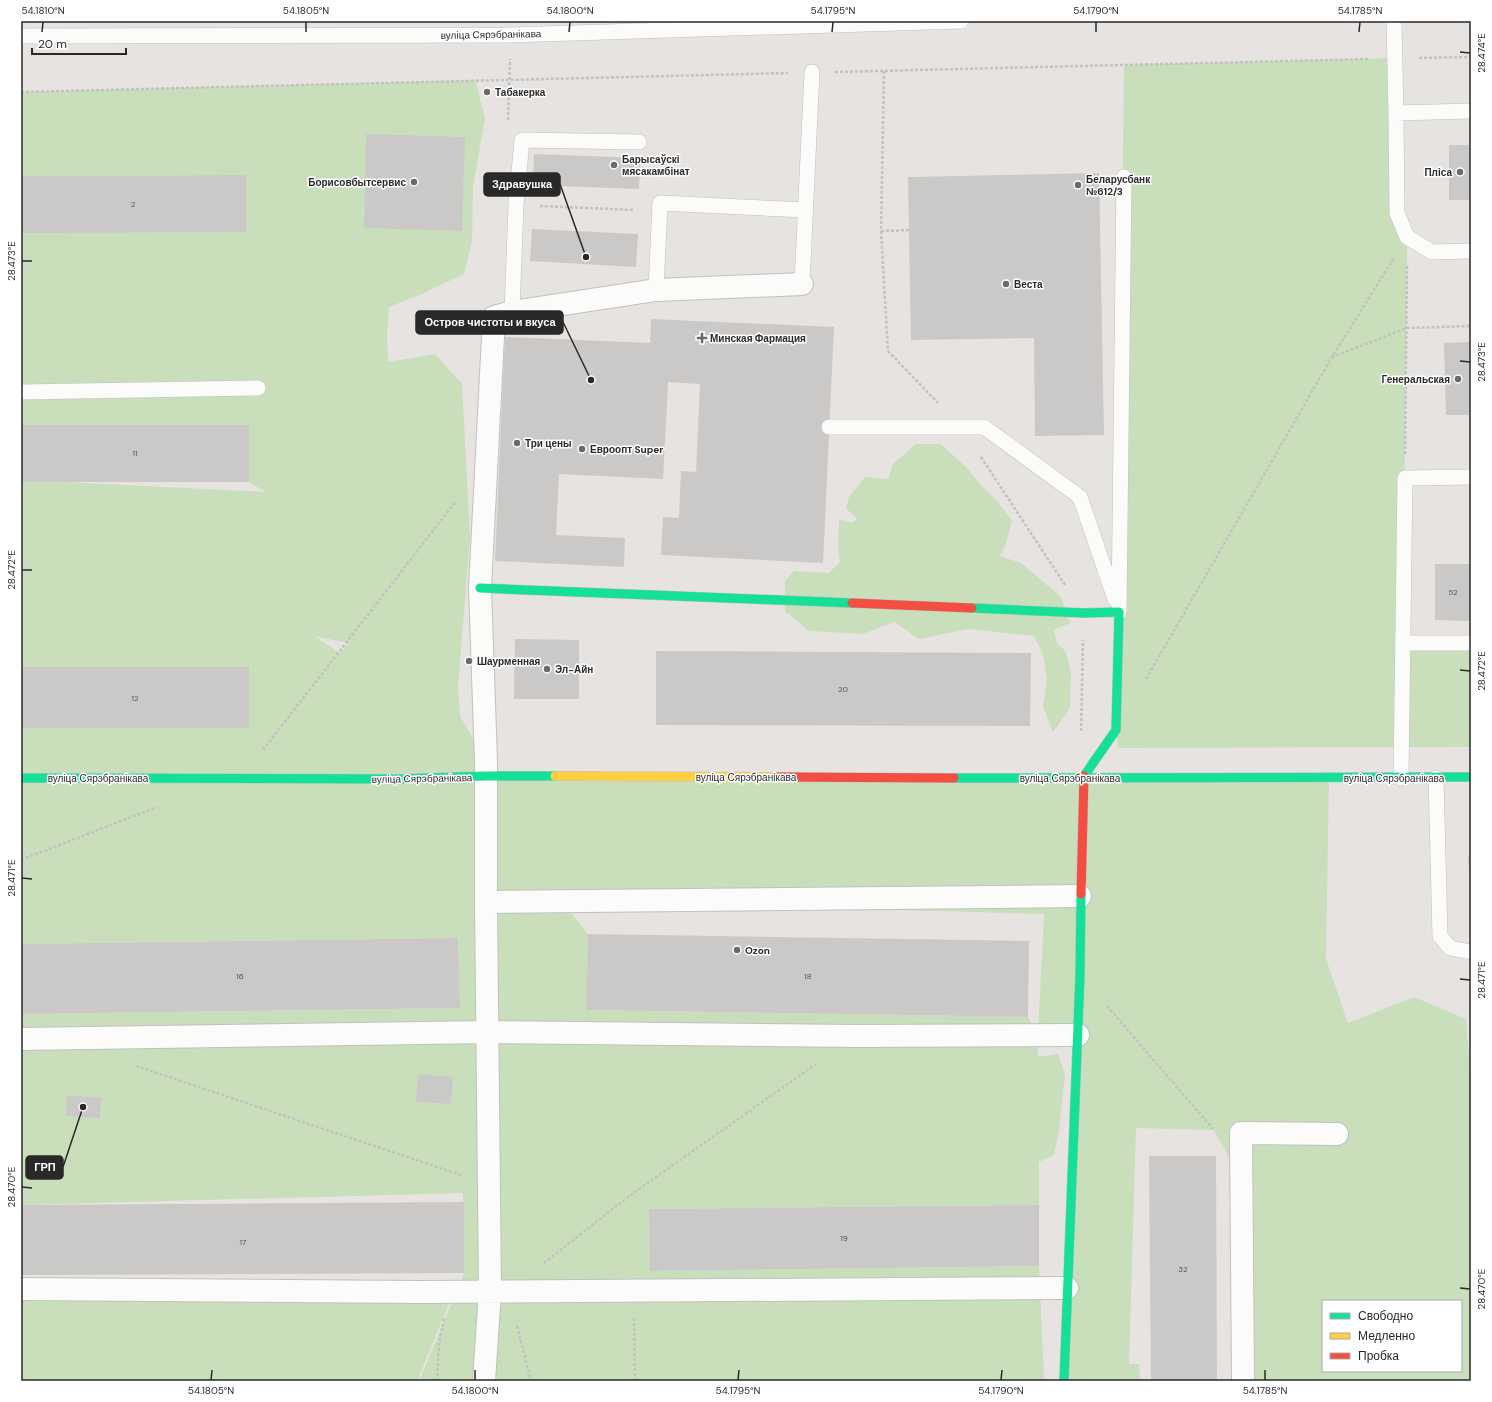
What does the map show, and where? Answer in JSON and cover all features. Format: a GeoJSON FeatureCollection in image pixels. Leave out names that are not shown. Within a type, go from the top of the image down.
{"type":"FeatureCollection","features":[{"type":"Feature","properties":{"kind":"street"},"geometry":{"type":"LineString","coordinates":[[484,1381],[499,1292],[488,1185],[485,776],[480,588],[494,317],[512,312],[656,290],[802,284]]}},
{"type":"Feature","properties":{"kind":"street"},"geometry":{"type":"LineString","coordinates":[[480,588],[1084,613],[1119,612],[1116,730],[1081,778],[1080,975],[1064,1381]]}},
{"type":"Feature","properties":{"kind":"street","name":"вуліца Сярэбранікава"},"geometry":{"type":"LineString","coordinates":[[21,778],[401,779],[485,776],[1081,778],[1471,777]]}},
{"type":"Feature","properties":{"kind":"street"},"geometry":{"type":"LineString","coordinates":[[486,902],[1080,896]]}},
{"type":"Feature","properties":{"kind":"street"},"geometry":{"type":"LineString","coordinates":[[21,1039],[488,1032],[857,1036],[1078,1035]]}},
{"type":"Feature","properties":{"kind":"street"},"geometry":{"type":"LineString","coordinates":[[1243,1381],[1241,1133],[1337,1134]]}},
{"type":"Feature","properties":{"kind":"street"},"geometry":{"type":"LineString","coordinates":[[21,1288],[633,1292],[1067,1288]]}},
{"type":"Feature","properties":{"kind":"lane","name":"вуліца Сярэбранікава"},"geometry":{"type":"LineString","coordinates":[[21,36],[961,21]]}},
{"type":"Feature","properties":{"kind":"lane"},"geometry":{"type":"LineString","coordinates":[[1394,21],[1397,213],[1407,237],[1432,252],[1471,252]]}},
{"type":"Feature","properties":{"kind":"lane"},"geometry":{"type":"LineString","coordinates":[[802,284],[812,72]]}},
{"type":"Feature","properties":{"kind":"lane"},"geometry":{"type":"LineString","coordinates":[[1396,113],[1471,111]]}},
{"type":"Feature","properties":{"kind":"lane"},"geometry":{"type":"LineString","coordinates":[[512,312],[516,205],[522,140],[639,142]]}},
{"type":"Feature","properties":{"kind":"lane"},"geometry":{"type":"LineString","coordinates":[[1119,612],[1124,177]]}},
{"type":"Feature","properties":{"kind":"lane"},"geometry":{"type":"LineString","coordinates":[[656,290],[660,203],[805,210]]}},
{"type":"Feature","properties":{"kind":"lane"},"geometry":{"type":"LineString","coordinates":[[21,392],[258,388]]}},
{"type":"Feature","properties":{"kind":"lane"},"geometry":{"type":"LineString","coordinates":[[829,427],[984,427],[1080,497],[1119,612]]}},
{"type":"Feature","properties":{"kind":"lane"},"geometry":{"type":"LineString","coordinates":[[1402,778],[1404,478],[1471,477]]}},
{"type":"Feature","properties":{"kind":"lane"},"geometry":{"type":"LineString","coordinates":[[1402,643],[1471,643]]}},
{"type":"Feature","properties":{"kind":"lane"},"geometry":{"type":"LineString","coordinates":[[1436,778],[1440,936],[1450,948],[1471,952]]}},
{"type":"Feature","properties":{"kind":"path"},"geometry":{"type":"LineString","coordinates":[[21,92],[1395,58],[1471,58]]}},
{"type":"Feature","properties":{"kind":"path"},"geometry":{"type":"LineString","coordinates":[[884,71],[880,231],[888,351],[962,428],[1084,613],[1081,778]]}},
{"type":"Feature","properties":{"kind":"path"},"geometry":{"type":"LineString","coordinates":[[516,205],[636,210]]}},
{"type":"Feature","properties":{"kind":"path"},"geometry":{"type":"LineString","coordinates":[[880,231],[910,230]]}},
{"type":"Feature","properties":{"kind":"path"},"geometry":{"type":"LineString","coordinates":[[1404,478],[1407,237]]}},
{"type":"Feature","properties":{"kind":"path"},"geometry":{"type":"LineString","coordinates":[[1144,682],[1332,358],[1407,237]]}},
{"type":"Feature","properties":{"kind":"path"},"geometry":{"type":"LineString","coordinates":[[1332,358],[1407,328],[1471,326]]}},
{"type":"Feature","properties":{"kind":"path"},"geometry":{"type":"LineString","coordinates":[[263,751],[348,643],[458,498]]}},
{"type":"Feature","properties":{"kind":"path"},"geometry":{"type":"LineString","coordinates":[[21,860],[162,805]]}},
{"type":"Feature","properties":{"kind":"path"},"geometry":{"type":"LineString","coordinates":[[1080,975],[1214,1130]]}},
{"type":"Feature","properties":{"kind":"path"},"geometry":{"type":"LineString","coordinates":[[531,1381],[499,1292],[628,1197],[819,1063]]}},
{"type":"Feature","properties":{"kind":"path"},"geometry":{"type":"LineString","coordinates":[[135,1066],[488,1185]]}},
{"type":"Feature","properties":{"kind":"path"},"geometry":{"type":"LineString","coordinates":[[437,1381],[444,1317],[454,1292]]}},
{"type":"Feature","properties":{"kind":"path"},"geometry":{"type":"LineString","coordinates":[[633,1292],[635,1381]]}},
{"type":"Feature","properties":{"kind":"green space"},"geometry":{"type":"Polygon","coordinates":[[[1395,58],[1396,113],[1407,237],[1403,642],[1471,650],[1471,747],[1118,748],[1116,730],[1124,65],[1395,58]]]}},
{"type":"Feature","properties":{"kind":"green space"},"geometry":{"type":"Polygon","coordinates":[[[475,80],[485,118],[473,188],[472,241],[464,274],[389,307],[387,335],[388,362],[435,354],[462,384],[470,537],[458,687],[460,716],[486,761],[486,776],[1329,778],[1326,959],[1348,1023],[1414,997],[1466,1019],[1471,1084],[1471,1381],[1243,1381],[1242,1182],[1214,1130],[1136,1128],[1129,1364],[1139,1364],[1140,1381],[1064,1381],[1078,1035],[1038,1036],[1038,1057],[1058,1054],[1065,1075],[1059,1130],[1054,1155],[1039,1162],[1039,1205],[649,1209],[650,1271],[1039,1266],[1044,1381],[419,1381],[464,1273],[463,1193],[21,1205],[21,1014],[460,1008],[458,938],[21,944],[21,728],[248,728],[249,667],[21,667],[21,482],[65,482],[266,492],[249,482],[249,425],[21,425],[21,233],[246,175],[21,176],[21,92],[475,80]],[[314,636],[340,653],[348,643],[314,636]],[[561,901],[588,934],[587,1010],[1028,1017],[1038,1034],[1044,914],[561,901]]]}},
{"type":"Feature","properties":{"kind":"green space"},"geometry":{"type":"Polygon","coordinates":[[[916,444],[941,444],[966,467],[998,502],[1012,521],[1005,547],[999,556],[1021,563],[1061,597],[1070,623],[1054,630],[1057,643],[1066,652],[1071,673],[1070,708],[1053,732],[1043,707],[1047,680],[1043,654],[1034,636],[968,629],[919,639],[894,622],[863,634],[809,631],[785,611],[785,581],[794,571],[829,573],[840,562],[838,547],[839,519],[852,523],[857,519],[846,508],[849,497],[865,477],[888,479],[893,464],[916,444]]]}},
{"type":"Feature","properties":{"kind":"green space"},"geometry":{"type":"Polygon","coordinates":[[[21,1288],[454,1292],[417,1381],[21,1381],[21,1288]]]}},
{"type":"Feature","properties":{"kind":"building","name":"Борисовбытсервис"},"geometry":{"type":"Polygon","coordinates":[[[366,134],[465,137],[462,231],[364,228],[366,134]]]}},
{"type":"Feature","properties":{"kind":"building","name":"Пліса"},"geometry":{"type":"Polygon","coordinates":[[[1449,145],[1471,145],[1471,200],[1449,200],[1449,145]]]}},
{"type":"Feature","properties":{"kind":"building"},"geometry":{"type":"Polygon","coordinates":[[[534,154],[640,158],[639,189],[533,185],[534,154]]]}},
{"type":"Feature","properties":{"kind":"building","name":"Веста"},"geometry":{"type":"Polygon","coordinates":[[[1099,173],[1104,435],[1035,436],[1034,338],[911,340],[908,177],[1099,173]]]}},
{"type":"Feature","properties":{"kind":"building"},"geometry":{"type":"Polygon","coordinates":[[[246,175],[246,232],[21,233],[21,176],[246,175]]]}},
{"type":"Feature","properties":{"kind":"building"},"geometry":{"type":"Polygon","coordinates":[[[532,229],[638,234],[636,267],[530,261],[532,229]]]}},
{"type":"Feature","properties":{"kind":"building","name":"Евроопт Super"},"geometry":{"type":"Polygon","coordinates":[[[651,319],[834,327],[823,563],[661,555],[663,517],[679,518],[681,471],[696,472],[700,384],[668,382],[663,479],[559,474],[556,535],[625,538],[624,567],[495,561],[505,337],[650,343],[651,319]]]}},
{"type":"Feature","properties":{"kind":"building","name":"Генеральская"},"geometry":{"type":"Polygon","coordinates":[[[1471,342],[1471,415],[1446,415],[1444,343],[1471,342]]]}},
{"type":"Feature","properties":{"kind":"building"},"geometry":{"type":"Polygon","coordinates":[[[21,425],[249,425],[249,482],[21,482],[21,425]]]}},
{"type":"Feature","properties":{"kind":"building"},"geometry":{"type":"Polygon","coordinates":[[[1435,564],[1471,564],[1471,621],[1435,620],[1435,564]]]}},
{"type":"Feature","properties":{"kind":"building","name":"Эл-Айн"},"geometry":{"type":"Polygon","coordinates":[[[515,639],[579,640],[579,699],[514,699],[515,639]]]}},
{"type":"Feature","properties":{"kind":"building"},"geometry":{"type":"Polygon","coordinates":[[[656,651],[1031,653],[1030,726],[656,725],[656,651]]]}},
{"type":"Feature","properties":{"kind":"building"},"geometry":{"type":"Polygon","coordinates":[[[21,667],[249,667],[249,728],[21,728],[21,667]]]}},
{"type":"Feature","properties":{"kind":"building"},"geometry":{"type":"Polygon","coordinates":[[[1468,857],[1471,857],[1471,887],[1470,887],[1468,857]]]}},
{"type":"Feature","properties":{"kind":"building"},"geometry":{"type":"Polygon","coordinates":[[[588,934],[1029,941],[1028,1017],[586,1010],[588,934]]]}},
{"type":"Feature","properties":{"kind":"building"},"geometry":{"type":"Polygon","coordinates":[[[458,938],[460,1008],[21,1014],[21,944],[458,938]]]}},
{"type":"Feature","properties":{"kind":"building"},"geometry":{"type":"Polygon","coordinates":[[[418,1074],[453,1077],[451,1104],[416,1102],[418,1074]]]}},
{"type":"Feature","properties":{"kind":"building"},"geometry":{"type":"Polygon","coordinates":[[[67,1096],[101,1097],[100,1118],[66,1116],[67,1096]]]}},
{"type":"Feature","properties":{"kind":"building"},"geometry":{"type":"Polygon","coordinates":[[[1149,1156],[1216,1156],[1217,1381],[1151,1381],[1149,1156]]]}},
{"type":"Feature","properties":{"kind":"building"},"geometry":{"type":"Polygon","coordinates":[[[464,1202],[464,1273],[21,1275],[21,1205],[464,1202]]]}},
{"type":"Feature","properties":{"kind":"building"},"geometry":{"type":"Polygon","coordinates":[[[1039,1205],[1039,1266],[650,1271],[649,1209],[1039,1205]]]}},
{"type":"Feature","properties":{"kind":"traffic: fast"},"geometry":{"type":"LineString","coordinates":[[480,588],[852,603]]}},
{"type":"Feature","properties":{"kind":"traffic: fast"},"geometry":{"type":"LineString","coordinates":[[972,608],[1084,613],[1119,612],[1116,730],[1084,776]]}},
{"type":"Feature","properties":{"kind":"traffic: fast"},"geometry":{"type":"LineString","coordinates":[[21,778],[401,779],[485,776],[555,776]]}},
{"type":"Feature","properties":{"kind":"traffic: fast"},"geometry":{"type":"LineString","coordinates":[[954,778],[1471,777]]}},
{"type":"Feature","properties":{"kind":"traffic: fast"},"geometry":{"type":"LineString","coordinates":[[1064,1381],[1080,975],[1081,894]]}},
{"type":"Feature","properties":{"kind":"traffic: slow"},"geometry":{"type":"LineString","coordinates":[[555,776],[775,777]]}},
{"type":"Feature","properties":{"kind":"traffic: jam"},"geometry":{"type":"LineString","coordinates":[[852,603],[972,608]]}},
{"type":"Feature","properties":{"kind":"traffic: jam"},"geometry":{"type":"LineString","coordinates":[[1081,894],[1084,776]]}},
{"type":"Feature","properties":{"kind":"traffic: jam"},"geometry":{"type":"LineString","coordinates":[[775,777],[954,778]]}},
{"type":"Feature","properties":{"kind":"place","name":"Табакерка"},"geometry":{"type":"Point","coordinates":[487,92]}},
{"type":"Feature","properties":{"kind":"place","name":"Барысаўскі мясакамбінат"},"geometry":{"type":"Point","coordinates":[614,165]}},
{"type":"Feature","properties":{"kind":"place","name":"Пліса"},"geometry":{"type":"Point","coordinates":[1460,172]}},
{"type":"Feature","properties":{"kind":"place","name":"Борисовбытсервис"},"geometry":{"type":"Point","coordinates":[414,182]}},
{"type":"Feature","properties":{"kind":"place","name":"Беларусбанк №612/3"},"geometry":{"type":"Point","coordinates":[1078,185]}},
{"type":"Feature","properties":{"kind":"place","name":"Здравушка"},"geometry":{"type":"Point","coordinates":[586,257]}},
{"type":"Feature","properties":{"kind":"place","name":"Веста"},"geometry":{"type":"Point","coordinates":[1006,284]}},
{"type":"Feature","properties":{"kind":"place","name":"Минская Фармация"},"geometry":{"type":"Point","coordinates":[702,338]}},
{"type":"Feature","properties":{"kind":"place","name":"Генеральская"},"geometry":{"type":"Point","coordinates":[1458,379]}},
{"type":"Feature","properties":{"kind":"place","name":"Остров чистоты и вкуса"},"geometry":{"type":"Point","coordinates":[591,380]}},
{"type":"Feature","properties":{"kind":"place","name":"Три цены"},"geometry":{"type":"Point","coordinates":[517,443]}},
{"type":"Feature","properties":{"kind":"place","name":"Евроопт Super"},"geometry":{"type":"Point","coordinates":[582,449]}},
{"type":"Feature","properties":{"kind":"place","name":"Шаурменная"},"geometry":{"type":"Point","coordinates":[469,661]}},
{"type":"Feature","properties":{"kind":"place","name":"Эл-Айн"},"geometry":{"type":"Point","coordinates":[547,669]}},
{"type":"Feature","properties":{"kind":"place","name":"Ozon"},"geometry":{"type":"Point","coordinates":[737,950]}},
{"type":"Feature","properties":{"kind":"place","name":"ГРП"},"geometry":{"type":"Point","coordinates":[83,1107]}}]}
